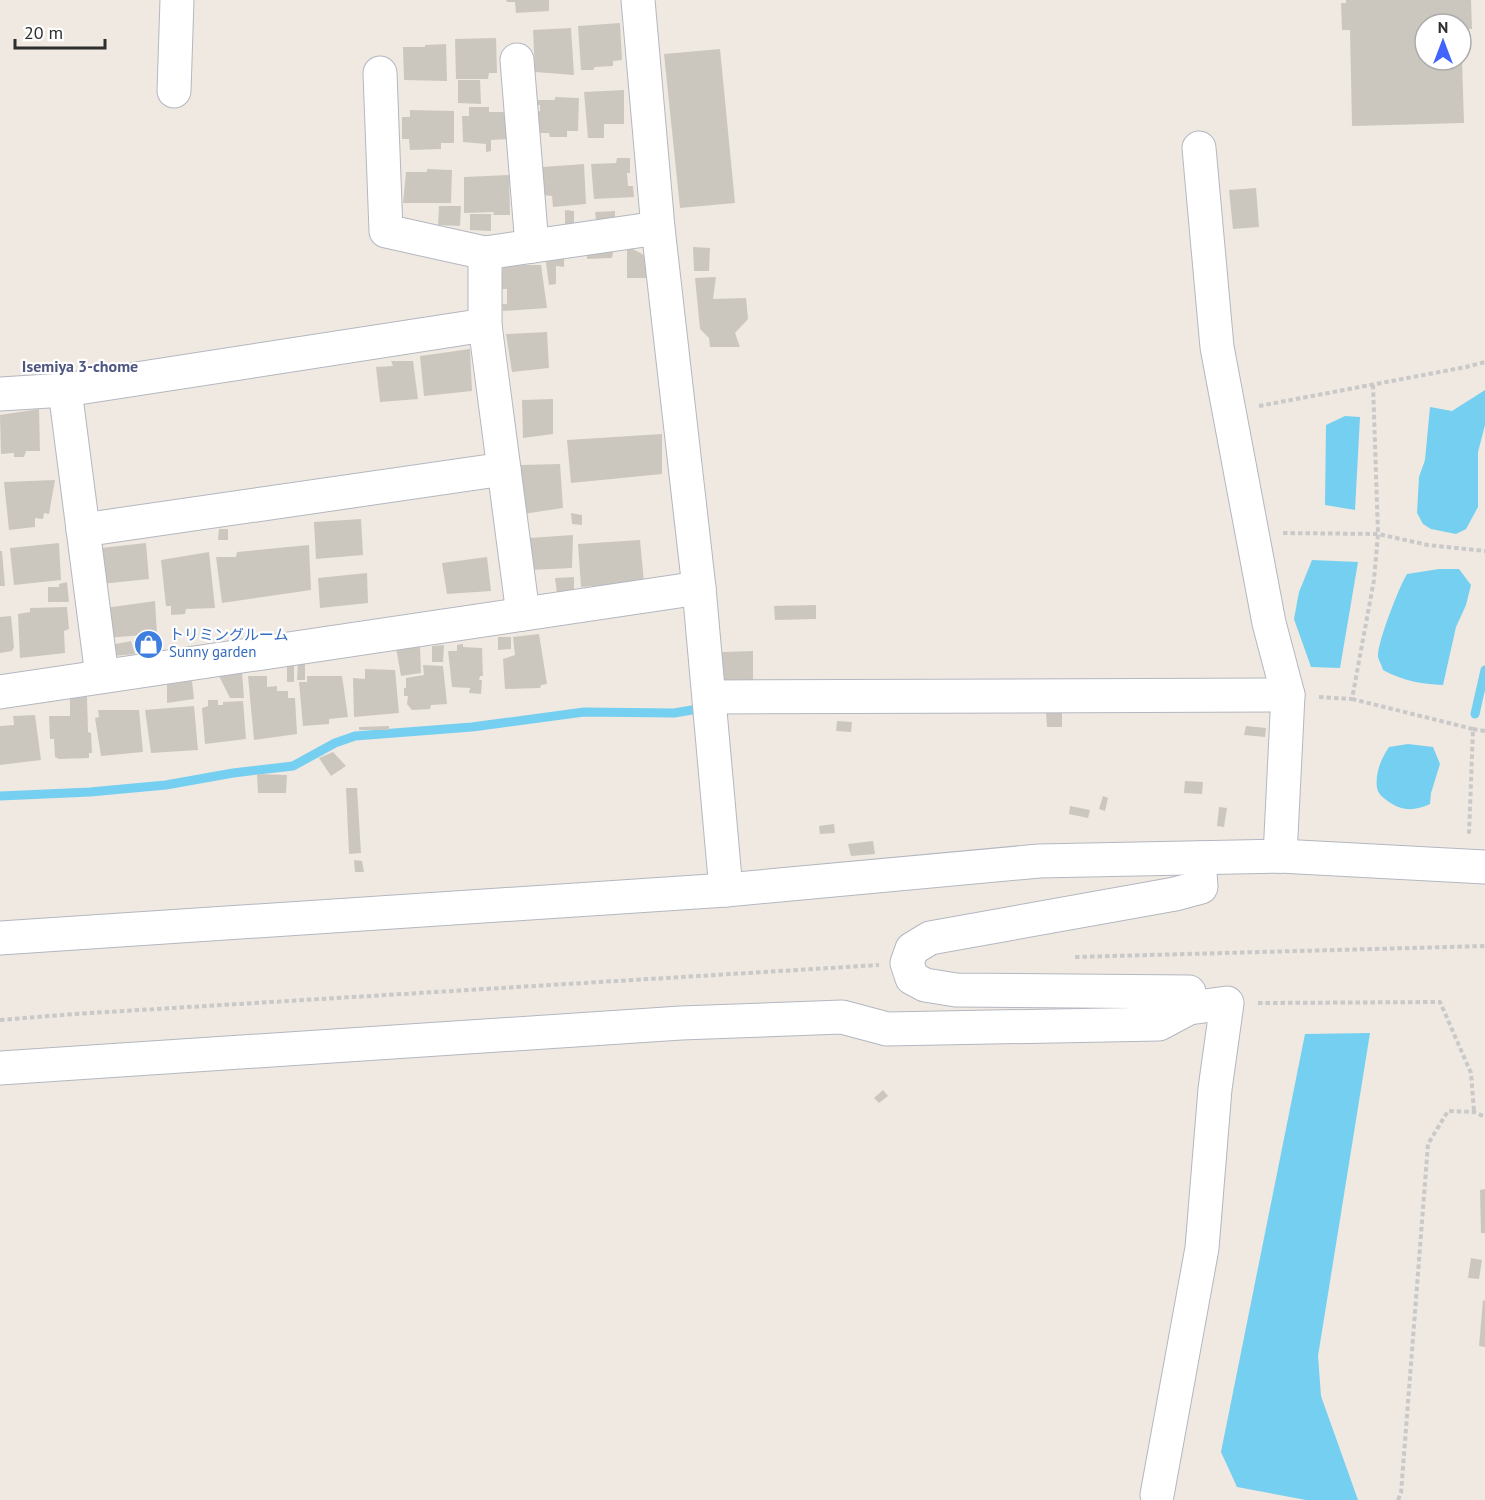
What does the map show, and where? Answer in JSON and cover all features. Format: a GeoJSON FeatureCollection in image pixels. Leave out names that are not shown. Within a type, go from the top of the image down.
{"type":"FeatureCollection","features":[{"type":"Feature","properties":{"kind":"street"},"geometry":{"type":"LineString","coordinates":[[174,91],[177,0]]}},
{"type":"Feature","properties":{"kind":"street"},"geometry":{"type":"LineString","coordinates":[[638,0],[658,228],[710,697],[726,890]]}},
{"type":"Feature","properties":{"kind":"street"},"geometry":{"type":"LineString","coordinates":[[517,60],[532,246]]}},
{"type":"Feature","properties":{"kind":"street"},"geometry":{"type":"LineString","coordinates":[[380,73],[386,231],[485,253],[658,228]]}},
{"type":"Feature","properties":{"kind":"street"},"geometry":{"type":"LineString","coordinates":[[1199,148],[1217,347],[1269,623],[1288,695],[1280,856]]}},
{"type":"Feature","properties":{"kind":"street"},"geometry":{"type":"LineString","coordinates":[[485,253],[484,326],[523,614]]}},
{"type":"Feature","properties":{"kind":"street"},"geometry":{"type":"LineString","coordinates":[[0,393],[65,390],[484,326]]}},
{"type":"Feature","properties":{"kind":"street"},"geometry":{"type":"LineString","coordinates":[[65,390],[102,676]]}},
{"type":"Feature","properties":{"kind":"street"},"geometry":{"type":"LineString","coordinates":[[83,530],[504,469]]}},
{"type":"Feature","properties":{"kind":"street"},"geometry":{"type":"LineString","coordinates":[[0,692],[699,588]]}},
{"type":"Feature","properties":{"kind":"street"},"geometry":{"type":"LineString","coordinates":[[710,697],[1288,695]]}},
{"type":"Feature","properties":{"kind":"street"},"geometry":{"type":"LineString","coordinates":[[0,938],[726,890],[1039,861],[1280,856],[1476,866]]}},
{"type":"Feature","properties":{"kind":"street"},"geometry":{"type":"LineString","coordinates":[[1189,1008],[1189,992],[956,990],[925,985],[912,978],[907,963],[912,949],[930,938],[1175,894],[1201,887],[1199,858]]}},
{"type":"Feature","properties":{"kind":"street"},"geometry":{"type":"LineString","coordinates":[[0,1068],[704,1023],[842,1017],[887,1029],[1159,1024],[1189,1008],[1227,1003],[1215,1089],[1202,1248],[1157,1495]]}},
{"type":"Feature","properties":{"kind":"path"},"geometry":{"type":"LineString","coordinates":[[1229,411],[1485,362]]}},
{"type":"Feature","properties":{"kind":"path"},"geometry":{"type":"LineString","coordinates":[[1352,699],[1374,580],[1378,534],[1372,384]]}},
{"type":"Feature","properties":{"kind":"path"},"geometry":{"type":"LineString","coordinates":[[1252,533],[1378,534],[1428,545],[1485,551]]}},
{"type":"Feature","properties":{"kind":"path"},"geometry":{"type":"LineString","coordinates":[[1288,695],[1352,699],[1485,731]]}},
{"type":"Feature","properties":{"kind":"path"},"geometry":{"type":"LineString","coordinates":[[1473,729],[1476,866]]}},
{"type":"Feature","properties":{"kind":"path"},"geometry":{"type":"LineString","coordinates":[[1065,957],[1485,945]]}},
{"type":"Feature","properties":{"kind":"path"},"geometry":{"type":"LineString","coordinates":[[0,1020],[110,1011],[907,963]]}},
{"type":"Feature","properties":{"kind":"path"},"geometry":{"type":"LineString","coordinates":[[1227,1003],[1440,1002],[1471,1073],[1474,1112]]}},
{"type":"Feature","properties":{"kind":"path"},"geometry":{"type":"LineString","coordinates":[[1398,1500],[1401,1493],[1428,1144],[1448,1112],[1474,1112],[1485,1117]]}},
{"type":"Feature","properties":{"kind":"water"},"geometry":{"type":"Polygon","coordinates":[[[1485,390],[1485,425],[1478,452],[1478,507],[1466,529],[1456,534],[1431,529],[1423,524],[1417,513],[1419,477],[1425,460],[1430,407],[1452,411],[1485,390]]]}},
{"type":"Feature","properties":{"kind":"water"},"geometry":{"type":"Polygon","coordinates":[[[1345,416],[1360,417],[1355,510],[1325,505],[1326,425],[1345,416]]]}},
{"type":"Feature","properties":{"kind":"water"},"geometry":{"type":"Polygon","coordinates":[[[1312,560],[1358,562],[1340,668],[1311,667],[1294,619],[1299,592],[1312,560]]]}},
{"type":"Feature","properties":{"kind":"water"},"geometry":{"type":"Polygon","coordinates":[[[1439,569],[1459,569],[1471,585],[1466,605],[1456,627],[1443,685],[1412,681],[1390,674],[1383,670],[1378,657],[1389,615],[1407,574],[1439,569]]]}},
{"type":"Feature","properties":{"kind":"water"},"geometry":{"type":"Polygon","coordinates":[[[1408,744],[1433,747],[1440,764],[1430,804],[1412,809],[1396,806],[1381,796],[1377,788],[1379,766],[1389,747],[1408,744]]]}},
{"type":"Feature","properties":{"kind":"water"},"geometry":{"type":"Polygon","coordinates":[[[1370,1033],[1318,1356],[1321,1396],[1358,1500],[1306,1500],[1237,1487],[1221,1452],[1305,1034],[1370,1033]]]}},
{"type":"Feature","properties":{"kind":"building"},"geometry":{"type":"Polygon","coordinates":[[[506,0],[549,0],[549,11],[516,13],[515,2],[506,0]]]}},
{"type":"Feature","properties":{"kind":"building"},"geometry":{"type":"Polygon","coordinates":[[[1346,0],[1471,0],[1471,12],[1413,12],[1413,72],[1462,72],[1464,123],[1352,126],[1350,30],[1342,30],[1341,3],[1346,3],[1346,0]]]}},
{"type":"Feature","properties":{"kind":"building"},"geometry":{"type":"Polygon","coordinates":[[[620,23],[622,60],[613,61],[613,66],[581,70],[578,26],[620,23]]]}},
{"type":"Feature","properties":{"kind":"building"},"geometry":{"type":"Polygon","coordinates":[[[571,28],[574,75],[535,72],[533,30],[571,28]]]}},
{"type":"Feature","properties":{"kind":"building"},"geometry":{"type":"Polygon","coordinates":[[[496,38],[497,73],[489,73],[488,79],[456,79],[455,39],[496,38]]]}},
{"type":"Feature","properties":{"kind":"building"},"geometry":{"type":"Polygon","coordinates":[[[446,44],[447,81],[404,80],[403,47],[446,44]]]}},
{"type":"Feature","properties":{"kind":"building"},"geometry":{"type":"Polygon","coordinates":[[[720,49],[735,203],[680,208],[664,54],[720,49]]]}},
{"type":"Feature","properties":{"kind":"building"},"geometry":{"type":"Polygon","coordinates":[[[458,80],[480,80],[481,104],[458,103],[458,80]]]}},
{"type":"Feature","properties":{"kind":"building"},"geometry":{"type":"Polygon","coordinates":[[[624,90],[624,124],[604,124],[604,138],[588,138],[584,92],[624,90]]]}},
{"type":"Feature","properties":{"kind":"building"},"geometry":{"type":"Polygon","coordinates":[[[555,97],[579,98],[578,131],[567,131],[567,137],[550,137],[549,133],[538,133],[537,112],[540,111],[540,105],[536,105],[535,100],[555,100],[555,97]]]}},
{"type":"Feature","properties":{"kind":"building"},"geometry":{"type":"Polygon","coordinates":[[[469,107],[489,107],[489,112],[510,112],[511,139],[491,140],[491,151],[486,152],[486,144],[463,142],[462,116],[469,116],[469,107]]]}},
{"type":"Feature","properties":{"kind":"building"},"geometry":{"type":"Polygon","coordinates":[[[410,110],[454,111],[454,143],[441,143],[441,149],[410,150],[409,139],[402,139],[402,117],[410,117],[410,110]]]}},
{"type":"Feature","properties":{"kind":"building"},"geometry":{"type":"Polygon","coordinates":[[[617,158],[630,158],[630,173],[627,173],[628,186],[633,186],[634,197],[594,199],[591,164],[616,163],[617,158]]]}},
{"type":"Feature","properties":{"kind":"building"},"geometry":{"type":"Polygon","coordinates":[[[584,164],[586,204],[553,207],[552,196],[543,195],[543,167],[584,164]]]}},
{"type":"Feature","properties":{"kind":"building"},"geometry":{"type":"Polygon","coordinates":[[[427,169],[452,170],[451,203],[403,203],[406,172],[427,172],[427,169]]]}},
{"type":"Feature","properties":{"kind":"building"},"geometry":{"type":"Polygon","coordinates":[[[509,175],[510,215],[493,215],[494,212],[464,213],[464,177],[509,175]]]}},
{"type":"Feature","properties":{"kind":"building"},"geometry":{"type":"Polygon","coordinates":[[[1256,188],[1259,227],[1233,229],[1229,190],[1256,188]]]}},
{"type":"Feature","properties":{"kind":"building"},"geometry":{"type":"Polygon","coordinates":[[[439,206],[461,206],[460,226],[438,225],[439,206]]]}},
{"type":"Feature","properties":{"kind":"building"},"geometry":{"type":"Polygon","coordinates":[[[565,210],[574,211],[574,225],[565,225],[565,210]]]}},
{"type":"Feature","properties":{"kind":"building"},"geometry":{"type":"Polygon","coordinates":[[[615,211],[615,218],[596,220],[595,212],[615,211]]]}},
{"type":"Feature","properties":{"kind":"building"},"geometry":{"type":"Polygon","coordinates":[[[470,214],[491,214],[491,231],[470,230],[470,214]]]}},
{"type":"Feature","properties":{"kind":"building"},"geometry":{"type":"Polygon","coordinates":[[[627,246],[648,257],[646,278],[627,278],[627,246]]]}},
{"type":"Feature","properties":{"kind":"building"},"geometry":{"type":"Polygon","coordinates":[[[614,247],[612,258],[587,259],[587,249],[614,247]]]}},
{"type":"Feature","properties":{"kind":"building"},"geometry":{"type":"Polygon","coordinates":[[[693,247],[710,248],[709,271],[694,271],[693,247]]]}},
{"type":"Feature","properties":{"kind":"building"},"geometry":{"type":"Polygon","coordinates":[[[564,253],[564,267],[556,266],[556,284],[549,285],[545,255],[564,253]]]}},
{"type":"Feature","properties":{"kind":"building"},"geometry":{"type":"Polygon","coordinates":[[[503,265],[541,265],[547,308],[503,311],[502,304],[507,304],[507,289],[501,289],[503,265]]]}},
{"type":"Feature","properties":{"kind":"building"},"geometry":{"type":"Polygon","coordinates":[[[716,277],[713,299],[746,298],[748,319],[735,333],[740,347],[710,347],[709,338],[700,329],[695,278],[716,277]]]}},
{"type":"Feature","properties":{"kind":"building"},"geometry":{"type":"Polygon","coordinates":[[[547,332],[549,368],[512,372],[506,334],[547,332]]]}},
{"type":"Feature","properties":{"kind":"building"},"geometry":{"type":"Polygon","coordinates":[[[470,349],[472,391],[424,396],[420,356],[470,349]]]}},
{"type":"Feature","properties":{"kind":"building"},"geometry":{"type":"Polygon","coordinates":[[[391,361],[413,361],[418,399],[380,402],[376,367],[393,366],[391,361]]]}},
{"type":"Feature","properties":{"kind":"building"},"geometry":{"type":"Polygon","coordinates":[[[553,399],[553,434],[523,438],[522,400],[553,399]]]}},
{"type":"Feature","properties":{"kind":"building"},"geometry":{"type":"Polygon","coordinates":[[[39,409],[40,451],[26,451],[24,457],[14,457],[14,453],[1,454],[0,415],[39,409]]]}},
{"type":"Feature","properties":{"kind":"building"},"geometry":{"type":"Polygon","coordinates":[[[662,434],[662,474],[571,483],[567,440],[662,434]]]}},
{"type":"Feature","properties":{"kind":"building"},"geometry":{"type":"Polygon","coordinates":[[[560,464],[563,508],[523,514],[521,465],[560,464]]]}},
{"type":"Feature","properties":{"kind":"building"},"geometry":{"type":"Polygon","coordinates":[[[55,480],[49,514],[44,513],[43,519],[35,518],[35,527],[9,530],[4,482],[55,480]]]}},
{"type":"Feature","properties":{"kind":"building"},"geometry":{"type":"Polygon","coordinates":[[[571,513],[582,515],[582,525],[572,524],[571,513]]]}},
{"type":"Feature","properties":{"kind":"building"},"geometry":{"type":"Polygon","coordinates":[[[361,519],[363,555],[316,559],[314,522],[361,519]]]}},
{"type":"Feature","properties":{"kind":"building"},"geometry":{"type":"Polygon","coordinates":[[[219,529],[228,529],[228,540],[218,540],[219,529]]]}},
{"type":"Feature","properties":{"kind":"building"},"geometry":{"type":"Polygon","coordinates":[[[573,535],[572,568],[530,570],[529,538],[573,535]]]}},
{"type":"Feature","properties":{"kind":"building"},"geometry":{"type":"Polygon","coordinates":[[[640,540],[644,582],[581,587],[578,544],[640,540]]]}},
{"type":"Feature","properties":{"kind":"building"},"geometry":{"type":"Polygon","coordinates":[[[59,543],[61,580],[14,585],[10,548],[59,543]]]}},
{"type":"Feature","properties":{"kind":"building"},"geometry":{"type":"Polygon","coordinates":[[[146,543],[149,579],[101,584],[101,548],[146,543]]]}},
{"type":"Feature","properties":{"kind":"building"},"geometry":{"type":"Polygon","coordinates":[[[309,545],[311,590],[222,603],[216,557],[236,557],[237,552],[309,545]]]}},
{"type":"Feature","properties":{"kind":"building"},"geometry":{"type":"Polygon","coordinates":[[[0,551],[2,551],[5,586],[0,586],[0,551]]]}},
{"type":"Feature","properties":{"kind":"building"},"geometry":{"type":"Polygon","coordinates":[[[209,552],[215,608],[186,609],[185,614],[171,615],[171,606],[166,606],[161,560],[209,552]]]}},
{"type":"Feature","properties":{"kind":"building"},"geometry":{"type":"Polygon","coordinates":[[[487,557],[491,591],[447,594],[442,563],[487,557]]]}},
{"type":"Feature","properties":{"kind":"building"},"geometry":{"type":"Polygon","coordinates":[[[367,573],[368,603],[320,608],[318,578],[367,573]]]}},
{"type":"Feature","properties":{"kind":"building"},"geometry":{"type":"Polygon","coordinates":[[[574,577],[574,593],[557,594],[555,578],[574,577]]]}},
{"type":"Feature","properties":{"kind":"building"},"geometry":{"type":"Polygon","coordinates":[[[67,582],[69,602],[48,602],[48,587],[59,587],[59,584],[67,582]]]}},
{"type":"Feature","properties":{"kind":"building"},"geometry":{"type":"Polygon","coordinates":[[[155,601],[157,634],[105,638],[98,609],[155,601]]]}},
{"type":"Feature","properties":{"kind":"building"},"geometry":{"type":"Polygon","coordinates":[[[816,605],[816,619],[775,620],[774,606],[816,605]]]}},
{"type":"Feature","properties":{"kind":"building"},"geometry":{"type":"Polygon","coordinates":[[[67,607],[69,629],[64,631],[65,653],[20,658],[18,614],[30,612],[30,608],[67,607]]]}},
{"type":"Feature","properties":{"kind":"building"},"geometry":{"type":"Polygon","coordinates":[[[11,616],[14,647],[12,651],[0,653],[0,617],[11,616]]]}},
{"type":"Feature","properties":{"kind":"building"},"geometry":{"type":"Polygon","coordinates":[[[539,634],[547,684],[541,685],[540,688],[505,689],[503,659],[515,655],[513,637],[539,634]]]}},
{"type":"Feature","properties":{"kind":"building"},"geometry":{"type":"Polygon","coordinates":[[[159,637],[160,649],[141,650],[139,638],[159,637]]]}},
{"type":"Feature","properties":{"kind":"building"},"geometry":{"type":"Polygon","coordinates":[[[498,637],[511,637],[511,649],[498,650],[498,637]]]}},
{"type":"Feature","properties":{"kind":"building"},"geometry":{"type":"Polygon","coordinates":[[[131,641],[135,654],[113,656],[111,645],[131,641]]]}},
{"type":"Feature","properties":{"kind":"building"},"geometry":{"type":"Polygon","coordinates":[[[463,644],[463,647],[482,648],[483,676],[480,676],[479,680],[482,680],[481,694],[469,693],[470,688],[452,687],[448,651],[457,651],[457,645],[463,644]]]}},
{"type":"Feature","properties":{"kind":"building"},"geometry":{"type":"Polygon","coordinates":[[[444,645],[443,662],[432,662],[432,646],[444,645]]]}},
{"type":"Feature","properties":{"kind":"building"},"geometry":{"type":"Polygon","coordinates":[[[420,647],[421,673],[401,676],[396,648],[420,647]]]}},
{"type":"Feature","properties":{"kind":"building"},"geometry":{"type":"Polygon","coordinates":[[[753,651],[753,682],[723,683],[722,652],[753,651]]]}},
{"type":"Feature","properties":{"kind":"building"},"geometry":{"type":"Polygon","coordinates":[[[298,661],[305,662],[305,680],[297,680],[298,661]]]}},
{"type":"Feature","properties":{"kind":"building"},"geometry":{"type":"Polygon","coordinates":[[[287,664],[294,664],[294,682],[287,682],[287,664]]]}},
{"type":"Feature","properties":{"kind":"building"},"geometry":{"type":"Polygon","coordinates":[[[423,665],[443,666],[447,704],[431,705],[430,709],[412,710],[407,704],[408,696],[404,696],[406,678],[424,675],[423,665]]]}},
{"type":"Feature","properties":{"kind":"building"},"geometry":{"type":"Polygon","coordinates":[[[365,669],[395,670],[399,713],[354,717],[353,678],[365,679],[365,669]]]}},
{"type":"Feature","properties":{"kind":"building"},"geometry":{"type":"Polygon","coordinates":[[[242,673],[244,698],[230,698],[219,676],[242,673]]]}},
{"type":"Feature","properties":{"kind":"building"},"geometry":{"type":"Polygon","coordinates":[[[248,676],[267,676],[267,687],[277,686],[277,691],[288,691],[288,698],[295,698],[297,734],[254,740],[248,676]]]}},
{"type":"Feature","properties":{"kind":"building"},"geometry":{"type":"Polygon","coordinates":[[[307,676],[342,676],[348,717],[329,719],[329,724],[303,726],[299,682],[307,682],[307,676]]]}},
{"type":"Feature","properties":{"kind":"building"},"geometry":{"type":"Polygon","coordinates":[[[192,681],[194,699],[167,703],[167,684],[192,681]]]}},
{"type":"Feature","properties":{"kind":"building"},"geometry":{"type":"Polygon","coordinates":[[[87,697],[88,732],[91,733],[92,753],[89,753],[89,758],[59,759],[55,757],[54,739],[50,739],[49,716],[70,716],[70,698],[87,697]]]}},
{"type":"Feature","properties":{"kind":"building"},"geometry":{"type":"Polygon","coordinates":[[[208,700],[218,700],[218,705],[223,705],[223,702],[243,701],[246,739],[205,744],[202,708],[208,706],[208,700]]]}},
{"type":"Feature","properties":{"kind":"building"},"geometry":{"type":"Polygon","coordinates":[[[194,706],[198,750],[151,753],[145,710],[194,706]]]}},
{"type":"Feature","properties":{"kind":"building"},"geometry":{"type":"Polygon","coordinates":[[[98,710],[139,710],[143,752],[101,756],[95,718],[99,717],[98,710]]]}},
{"type":"Feature","properties":{"kind":"building"},"geometry":{"type":"Polygon","coordinates":[[[1046,713],[1062,713],[1062,727],[1047,727],[1046,713]]]}},
{"type":"Feature","properties":{"kind":"building"},"geometry":{"type":"Polygon","coordinates":[[[35,715],[41,760],[0,765],[0,726],[14,725],[13,716],[35,715]]]}},
{"type":"Feature","properties":{"kind":"building"},"geometry":{"type":"Polygon","coordinates":[[[837,721],[852,722],[851,732],[836,731],[837,721]]]}},
{"type":"Feature","properties":{"kind":"building"},"geometry":{"type":"Polygon","coordinates":[[[389,726],[389,730],[359,730],[359,727],[389,726]]]}},
{"type":"Feature","properties":{"kind":"building"},"geometry":{"type":"Polygon","coordinates":[[[1246,726],[1266,728],[1265,737],[1244,735],[1246,726]]]}},
{"type":"Feature","properties":{"kind":"building"},"geometry":{"type":"Polygon","coordinates":[[[333,752],[346,766],[331,776],[319,758],[333,752]]]}},
{"type":"Feature","properties":{"kind":"building"},"geometry":{"type":"Polygon","coordinates":[[[257,774],[287,775],[286,793],[258,793],[257,774]]]}},
{"type":"Feature","properties":{"kind":"building"},"geometry":{"type":"Polygon","coordinates":[[[1185,781],[1203,782],[1202,794],[1184,793],[1185,781]]]}},
{"type":"Feature","properties":{"kind":"building"},"geometry":{"type":"Polygon","coordinates":[[[346,788],[357,788],[361,853],[349,854],[346,788]]]}},
{"type":"Feature","properties":{"kind":"building"},"geometry":{"type":"Polygon","coordinates":[[[1103,796],[1108,798],[1105,811],[1099,809],[1103,796]]]}},
{"type":"Feature","properties":{"kind":"building"},"geometry":{"type":"Polygon","coordinates":[[[1070,806],[1090,810],[1088,818],[1069,814],[1070,806]]]}},
{"type":"Feature","properties":{"kind":"building"},"geometry":{"type":"Polygon","coordinates":[[[1219,807],[1227,808],[1224,827],[1217,826],[1219,807]]]}},
{"type":"Feature","properties":{"kind":"building"},"geometry":{"type":"Polygon","coordinates":[[[834,824],[835,833],[820,834],[819,826],[834,824]]]}},
{"type":"Feature","properties":{"kind":"building"},"geometry":{"type":"Polygon","coordinates":[[[873,841],[875,854],[851,856],[848,844],[873,841]]]}},
{"type":"Feature","properties":{"kind":"building"},"geometry":{"type":"Polygon","coordinates":[[[354,860],[362,861],[364,872],[355,872],[354,860]]]}},
{"type":"Feature","properties":{"kind":"building"},"geometry":{"type":"Polygon","coordinates":[[[883,1090],[888,1096],[879,1103],[874,1098],[883,1090]]]}},
{"type":"Feature","properties":{"kind":"building"},"geometry":{"type":"Polygon","coordinates":[[[1485,1189],[1485,1233],[1481,1233],[1480,1190],[1485,1189]]]}},
{"type":"Feature","properties":{"kind":"building"},"geometry":{"type":"Polygon","coordinates":[[[1471,1258],[1482,1260],[1479,1279],[1468,1278],[1471,1258]]]}},
{"type":"Feature","properties":{"kind":"building"},"geometry":{"type":"Polygon","coordinates":[[[1483,1300],[1485,1301],[1485,1347],[1479,1346],[1483,1300]]]}},
{"type":"Feature","properties":{"kind":"waterway"},"geometry":{"type":"LineString","coordinates":[[1475,714],[1485,670]]}},
{"type":"Feature","properties":{"kind":"waterway"},"geometry":{"type":"LineString","coordinates":[[0,796],[90,792],[166,785],[233,773],[293,766],[335,743],[355,736],[472,727],[584,712],[674,713],[692,710]]}},
{"type":"Feature","properties":{"kind":"place","name":"トリミングルーム Sunny garden"},"geometry":{"type":"Point","coordinates":[148,644]}},
{"type":"Feature","properties":{"kind":"district","name":"Isemiya 3-chome"},"geometry":{"type":"Point","coordinates":[80,366]}}]}
